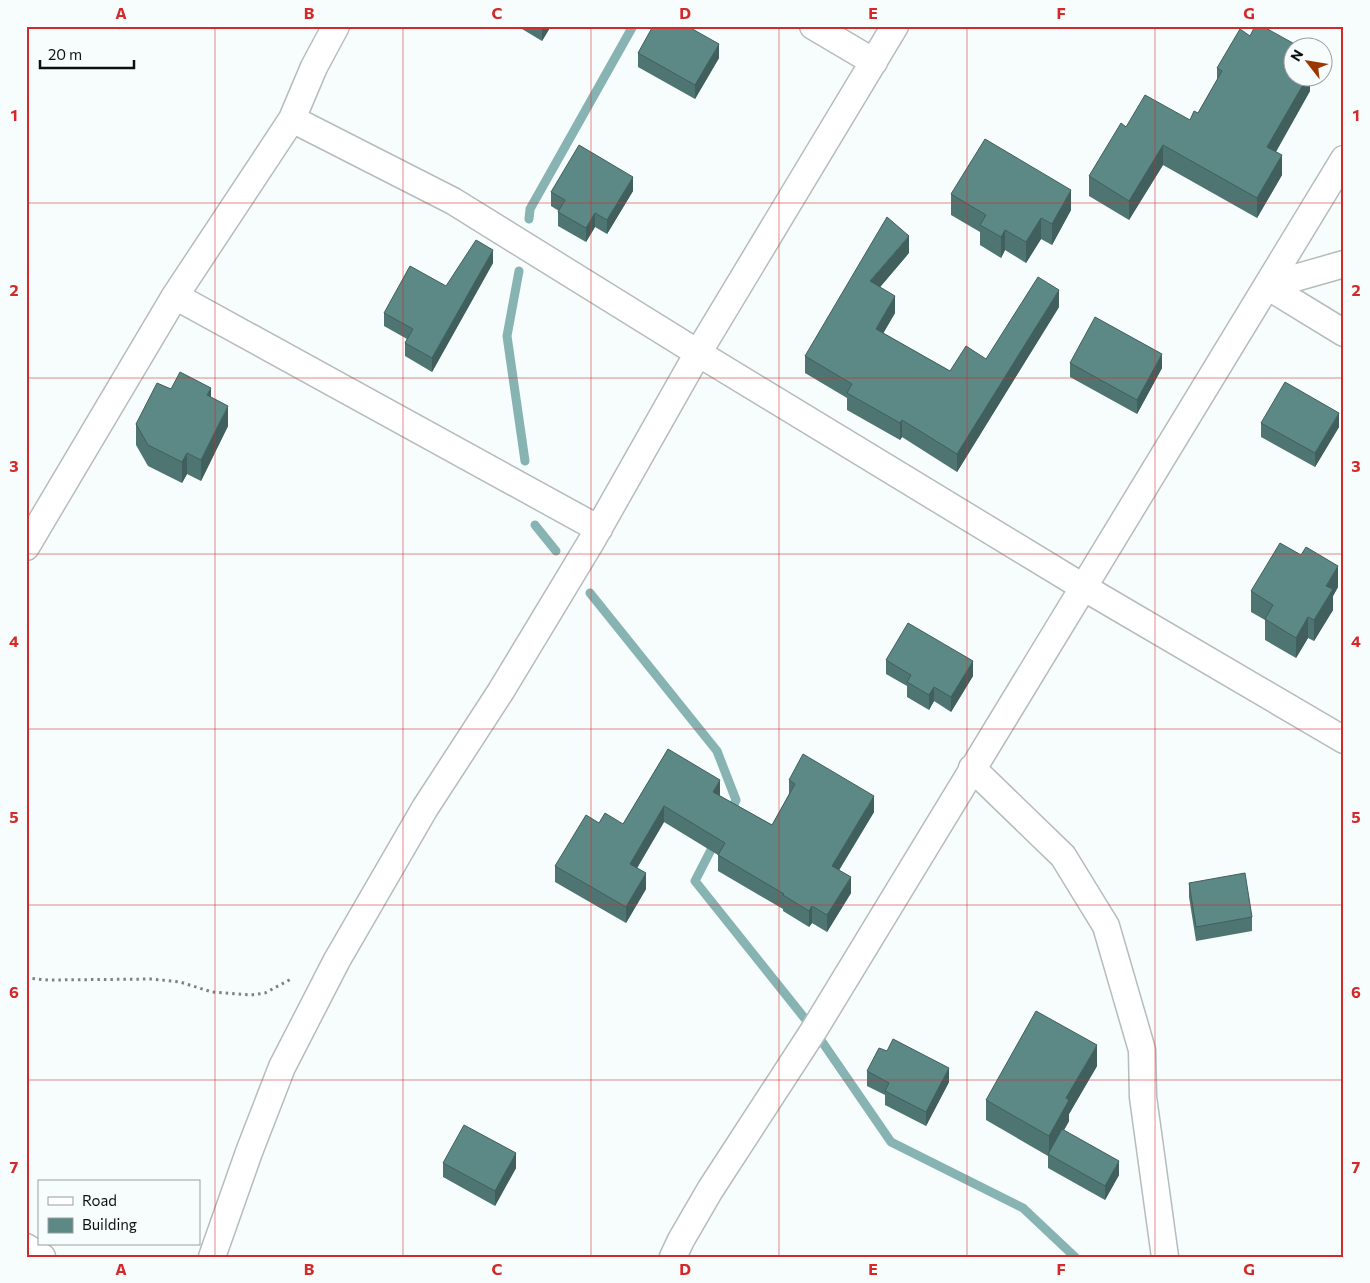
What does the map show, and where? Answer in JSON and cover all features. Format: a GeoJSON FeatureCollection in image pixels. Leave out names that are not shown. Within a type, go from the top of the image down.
{"type":"FeatureCollection","features":[{"type":"Feature","properties":{"kind":"street"},"geometry":{"type":"LineString","coordinates":[[26,547],[175,296],[292,119],[314,67],[336,26]]}},
{"type":"Feature","properties":{"kind":"street"},"geometry":{"type":"LineString","coordinates":[[813,26],[874,62]]}},
{"type":"Feature","properties":{"kind":"street"},"geometry":{"type":"LineString","coordinates":[[212,1257],[249,1152],[282,1067],[338,960],[425,808],[501,691],[598,529],[698,353],[895,26]]}},
{"type":"Feature","properties":{"kind":"street"},"geometry":{"type":"LineString","coordinates":[[292,119],[453,201],[698,353],[1083,587],[1344,740]]}},
{"type":"Feature","properties":{"kind":"street"},"geometry":{"type":"LineString","coordinates":[[674,1257],[681,1240],[710,1190],[814,1030],[1344,159]]}},
{"type":"Feature","properties":{"kind":"street"},"geometry":{"type":"LineString","coordinates":[[1267,286],[1344,264]]}},
{"type":"Feature","properties":{"kind":"street"},"geometry":{"type":"LineString","coordinates":[[1267,286],[1344,333]]}},
{"type":"Feature","properties":{"kind":"street"},"geometry":{"type":"LineString","coordinates":[[175,296],[598,529]]}},
{"type":"Feature","properties":{"kind":"street"},"geometry":{"type":"LineString","coordinates":[[972,768],[1064,856],[1106,926],[1142,1050],[1143,1097],[1166,1257]]}},
{"type":"Feature","properties":{"kind":"street"},"geometry":{"type":"LineString","coordinates":[[26,1248],[42,1257]]}},
{"type":"Feature","properties":{"kind":"path"},"geometry":{"type":"LineString","coordinates":[[26,978],[48,980],[152,978],[180,982],[212,992],[251,995],[265,993],[306,971],[338,960]]}},
{"type":"Feature","properties":{"kind":"building"},"geometry":{"type":"Polygon","coordinates":[[[653,26],[687,26],[719,44],[695,85],[638,53],[653,26]]]}},
{"type":"Feature","properties":{"kind":"building"},"geometry":{"type":"Polygon","coordinates":[[[1255,26],[1262,26],[1284,38],[1282,38],[1282,88],[1301,88],[1267,147],[1282,155],[1257,198],[1163,145],[1129,201],[1089,176],[1121,123],[1126,127],[1145,95],[1190,120],[1194,111],[1198,113],[1222,71],[1217,68],[1240,29],[1250,36],[1255,26]]]}},
{"type":"Feature","properties":{"kind":"building"},"geometry":{"type":"Polygon","coordinates":[[[985,139],[1071,190],[1052,224],[1041,218],[1026,242],[1005,230],[1001,237],[980,225],[986,215],[951,194],[985,139]]]}},
{"type":"Feature","properties":{"kind":"building"},"geometry":{"type":"Polygon","coordinates":[[[579,145],[633,177],[607,220],[595,213],[586,228],[558,212],[565,200],[551,192],[579,145]]]}},
{"type":"Feature","properties":{"kind":"building"},"geometry":{"type":"Polygon","coordinates":[[[887,217],[909,236],[870,281],[895,296],[876,329],[950,371],[966,346],[986,359],[1038,277],[1059,290],[957,454],[902,420],[900,423],[847,393],[852,384],[805,356],[887,217]]]}},
{"type":"Feature","properties":{"kind":"building"},"geometry":{"type":"Polygon","coordinates":[[[476,240],[493,250],[432,358],[405,343],[413,329],[384,313],[410,266],[446,286],[476,240]]]}},
{"type":"Feature","properties":{"kind":"building"},"geometry":{"type":"Polygon","coordinates":[[[1095,317],[1162,354],[1137,400],[1070,363],[1095,317]]]}},
{"type":"Feature","properties":{"kind":"building"},"geometry":{"type":"Polygon","coordinates":[[[180,372],[211,388],[207,395],[228,406],[201,460],[187,453],[182,462],[148,445],[136,424],[157,383],[171,389],[180,372]]]}},
{"type":"Feature","properties":{"kind":"building"},"geometry":{"type":"Polygon","coordinates":[[[1285,382],[1339,413],[1315,453],[1261,423],[1285,382]]]}},
{"type":"Feature","properties":{"kind":"building"},"geometry":{"type":"Polygon","coordinates":[[[1280,543],[1301,555],[1306,547],[1338,566],[1326,586],[1333,589],[1314,620],[1308,617],[1296,638],[1265,619],[1273,605],[1251,591],[1280,543]]]}},
{"type":"Feature","properties":{"kind":"building"},"geometry":{"type":"Polygon","coordinates":[[[908,623],[973,661],[951,697],[934,687],[929,695],[907,682],[911,675],[886,660],[908,623]]]}},
{"type":"Feature","properties":{"kind":"building"},"geometry":{"type":"Polygon","coordinates":[[[668,749],[720,780],[713,792],[772,825],[795,784],[789,780],[803,754],[874,796],[832,866],[851,877],[827,915],[812,906],[809,911],[718,855],[725,843],[664,806],[630,864],[646,873],[626,907],[555,866],[586,815],[599,823],[605,813],[623,824],[668,749]]]}},
{"type":"Feature","properties":{"kind":"building"},"geometry":{"type":"Polygon","coordinates":[[[1245,873],[1252,917],[1196,927],[1189,883],[1245,873]]]}},
{"type":"Feature","properties":{"kind":"building"},"geometry":{"type":"Polygon","coordinates":[[[1036,1011],[1097,1045],[1066,1098],[1069,1100],[1049,1136],[986,1100],[1036,1011]]]}},
{"type":"Feature","properties":{"kind":"building"},"geometry":{"type":"Polygon","coordinates":[[[893,1039],[949,1068],[926,1112],[885,1091],[889,1083],[867,1071],[879,1048],[887,1051],[893,1039]]]}},
{"type":"Feature","properties":{"kind":"building"},"geometry":{"type":"Polygon","coordinates":[[[464,1125],[516,1153],[495,1191],[443,1163],[464,1125]]]}},
{"type":"Feature","properties":{"kind":"building"},"geometry":{"type":"Polygon","coordinates":[[[1062,1129],[1119,1161],[1105,1186],[1048,1154],[1062,1129]]]}},
{"type":"Feature","properties":{"kind":"waterway"},"geometry":{"type":"LineString","coordinates":[[529,219],[530,209],[633,26]]}},
{"type":"Feature","properties":{"kind":"waterway"},"geometry":{"type":"LineString","coordinates":[[519,271],[507,336],[525,461]]}},
{"type":"Feature","properties":{"kind":"waterway"},"geometry":{"type":"LineString","coordinates":[[535,525],[556,551]]}},
{"type":"Feature","properties":{"kind":"waterway"},"geometry":{"type":"LineString","coordinates":[[590,593],[717,751],[736,800],[729,815]]}},
{"type":"Feature","properties":{"kind":"waterway"},"geometry":{"type":"LineString","coordinates":[[715,842],[695,881],[814,1030],[891,1142],[1023,1208],[1075,1257]]}}]}
